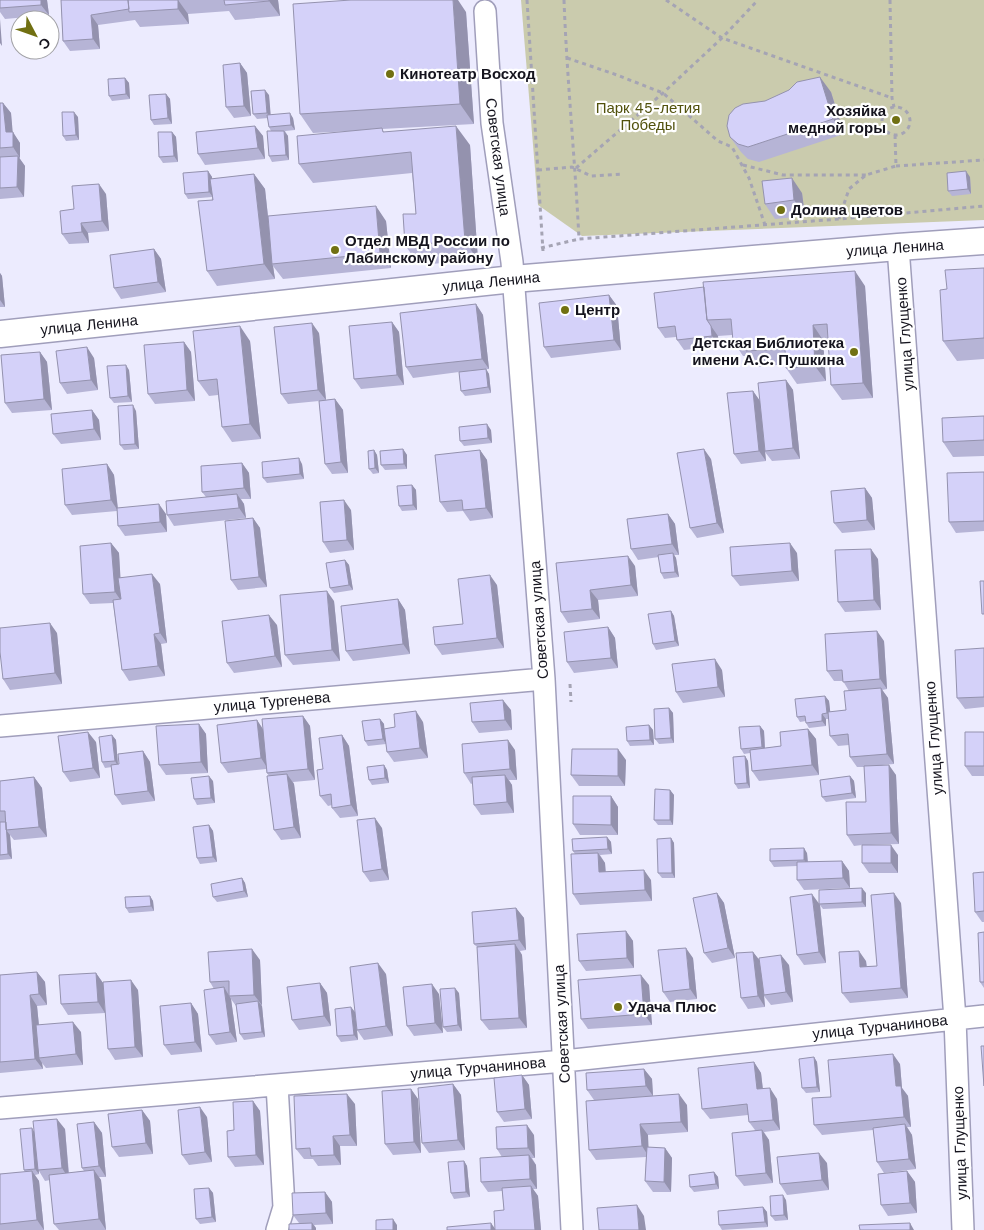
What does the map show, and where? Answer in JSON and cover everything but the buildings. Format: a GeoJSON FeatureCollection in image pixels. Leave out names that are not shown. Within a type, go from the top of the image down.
{"type":"FeatureCollection","features":[{"type":"Feature","properties":{"kind":"street","name":"Советская улица"},"geometry":{"type":"LineString","coordinates":[[485,11],[492,122],[514,279],[544,679],[572,1230]]}},
{"type":"Feature","properties":{"kind":"street","name":"улица Ленина"},"geometry":{"type":"LineString","coordinates":[[0,334],[514,279],[984,241]]}},
{"type":"Feature","properties":{"kind":"street","name":"улица Глущенко"},"geometry":{"type":"LineString","coordinates":[[898,247],[955,1019],[963,1230]]}},
{"type":"Feature","properties":{"kind":"street","name":"улица Тургенева"},"geometry":{"type":"LineString","coordinates":[[0,726],[544,679]]}},
{"type":"Feature","properties":{"kind":"street","name":"улица Турчанинова"},"geometry":{"type":"LineString","coordinates":[[0,1108],[564,1061],[984,1016]]}},
{"type":"Feature","properties":{"kind":"street"},"geometry":{"type":"LineString","coordinates":[[278,1085],[284,1206],[278,1230]]}},
{"type":"Feature","properties":{"kind":"path"},"geometry":{"type":"LineString","coordinates":[[528,0],[543,247],[542,277]]}},
{"type":"Feature","properties":{"kind":"path"},"geometry":{"type":"LineString","coordinates":[[564,0],[566,58],[576,168],[579,239],[984,206]]}},
{"type":"Feature","properties":{"kind":"path"},"geometry":{"type":"LineString","coordinates":[[666,0],[722,38],[892,98]]}},
{"type":"Feature","properties":{"kind":"path"},"geometry":{"type":"LineString","coordinates":[[576,168],[663,93],[722,38],[758,0]]}},
{"type":"Feature","properties":{"kind":"path"},"geometry":{"type":"LineString","coordinates":[[890,0],[892,98],[894,107]]}},
{"type":"Feature","properties":{"kind":"path"},"geometry":{"type":"LineString","coordinates":[[566,58],[663,93],[718,141],[732,147],[749,178],[764,224]]}},
{"type":"Feature","properties":{"kind":"path"},"geometry":{"type":"LineString","coordinates":[[894,107],[903,109],[910,120],[904,132],[895,135],[887,132],[882,124],[883,115],[894,107]]}},
{"type":"Feature","properties":{"kind":"path"},"geometry":{"type":"LineString","coordinates":[[895,135],[896,166]]}},
{"type":"Feature","properties":{"kind":"path"},"geometry":{"type":"LineString","coordinates":[[742,165],[783,175],[866,175],[896,166],[984,160]]}},
{"type":"Feature","properties":{"kind":"path"},"geometry":{"type":"LineString","coordinates":[[538,170],[576,168],[591,176],[622,174]]}},
{"type":"Feature","properties":{"kind":"path"},"geometry":{"type":"LineString","coordinates":[[839,219],[849,189],[866,175]]}},
{"type":"Feature","properties":{"kind":"path"},"geometry":{"type":"LineString","coordinates":[[570,682],[571,702]]}},
{"type":"Feature","properties":{"kind":"green space","name":"Парк 45-летия Победы"},"geometry":{"type":"Polygon","coordinates":[[[521,0],[984,0],[984,220],[582,236],[538,205],[521,0]]]}},
{"type":"Feature","properties":{"kind":"place","name":"Кинотеатр Восход"},"geometry":{"type":"Point","coordinates":[390,74]}},
{"type":"Feature","properties":{"kind":"place","name":"Хозяйка медной горы"},"geometry":{"type":"Point","coordinates":[896,120]}},
{"type":"Feature","properties":{"kind":"place","name":"Долина цветов"},"geometry":{"type":"Point","coordinates":[781,210]}},
{"type":"Feature","properties":{"kind":"place","name":"Отдел МВД России по Лабинскому району"},"geometry":{"type":"Point","coordinates":[335,250]}},
{"type":"Feature","properties":{"kind":"place","name":"Центр"},"geometry":{"type":"Point","coordinates":[565,310]}},
{"type":"Feature","properties":{"kind":"place","name":"Детская Библиотека имени А.С. Пушкина"},"geometry":{"type":"Point","coordinates":[854,352]}},
{"type":"Feature","properties":{"kind":"place","name":"Удача Плюс"},"geometry":{"type":"Point","coordinates":[618,1007]}}]}
